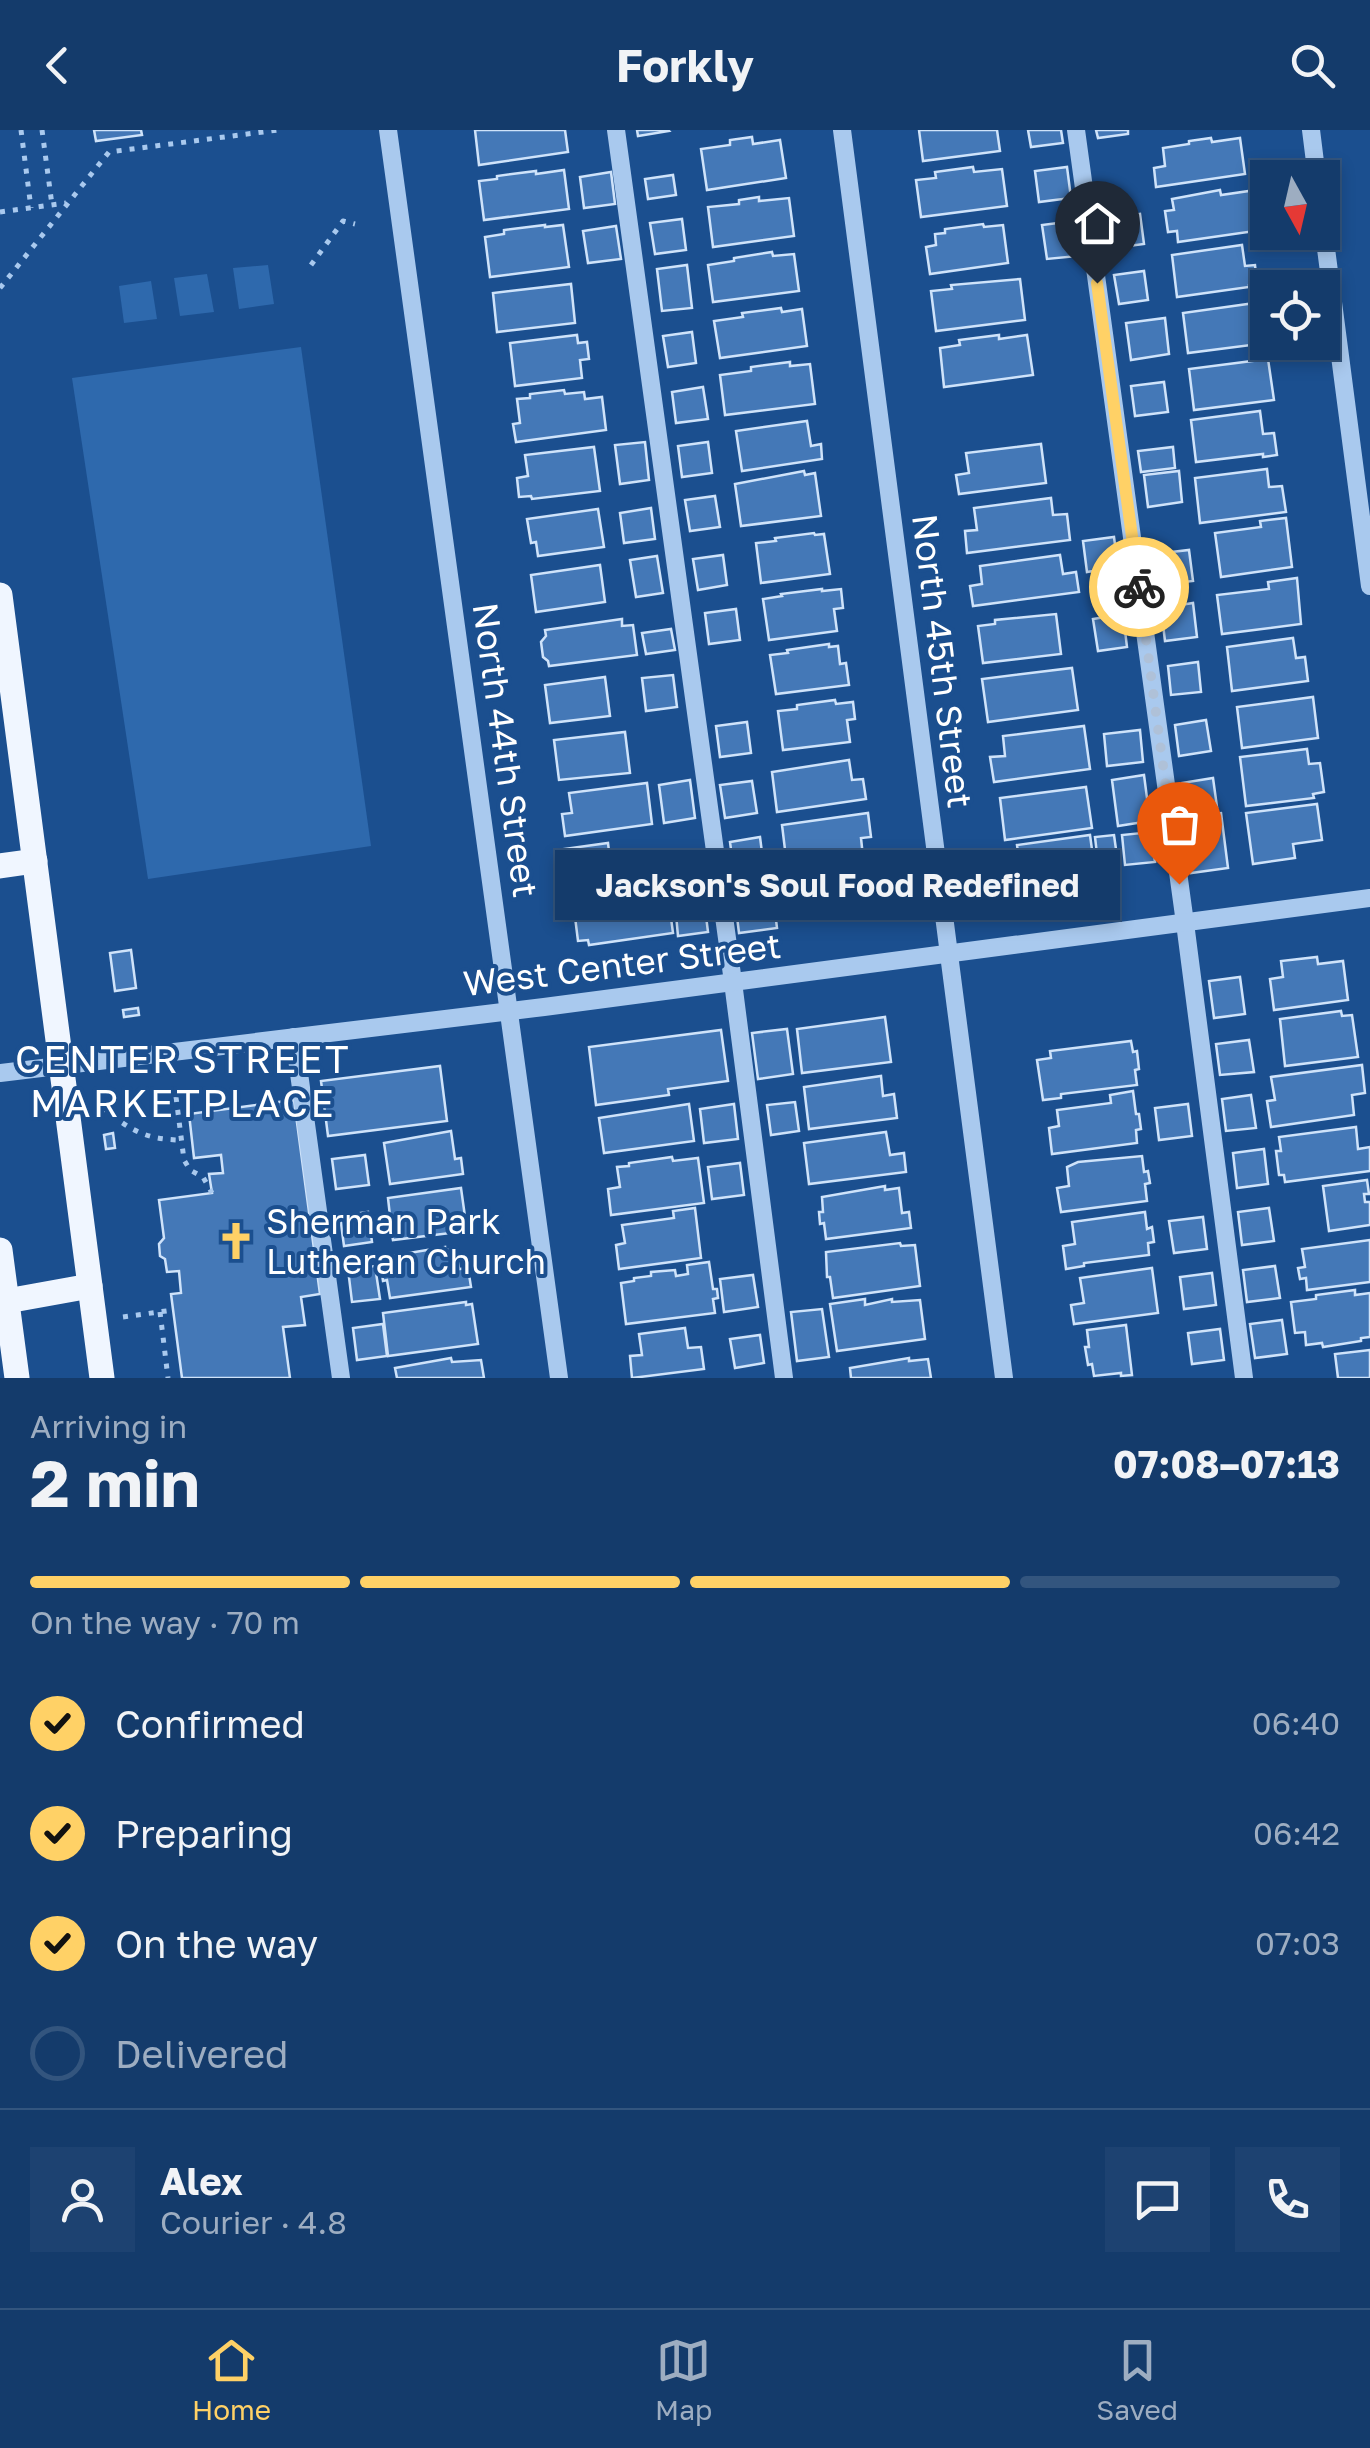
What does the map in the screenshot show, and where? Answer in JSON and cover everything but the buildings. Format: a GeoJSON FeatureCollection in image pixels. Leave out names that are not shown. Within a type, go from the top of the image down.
{"type":"FeatureCollection","features":[{"type":"Feature","properties":{"kind":"main road"},"geometry":{"type":"LineString","coordinates":[[0,595],[102,1378]]}},
{"type":"Feature","properties":{"kind":"main road"},"geometry":{"type":"LineString","coordinates":[[0,866],[35,861]]}},
{"type":"Feature","properties":{"kind":"main road"},"geometry":{"type":"LineString","coordinates":[[0,1250],[16,1378]]}},
{"type":"Feature","properties":{"kind":"main road"},"geometry":{"type":"LineString","coordinates":[[6,1300],[90,1286]]}},
{"type":"Feature","properties":{"kind":"street","name":"North 44th Street"},"geometry":{"type":"LineString","coordinates":[[388,130],[558,1378]]}},
{"type":"Feature","properties":{"kind":"street"},"geometry":{"type":"LineString","coordinates":[[616,130],[784,1378]]}},
{"type":"Feature","properties":{"kind":"street","name":"North 45th Street"},"geometry":{"type":"LineString","coordinates":[[842,130],[1004,1378]]}},
{"type":"Feature","properties":{"kind":"street"},"geometry":{"type":"LineString","coordinates":[[1076,130],[1244,1378]]}},
{"type":"Feature","properties":{"kind":"street"},"geometry":{"type":"LineString","coordinates":[[1311,130],[1315,160]]}},
{"type":"Feature","properties":{"kind":"street"},"geometry":{"type":"LineString","coordinates":[[1326,250],[1370,586]]}},
{"type":"Feature","properties":{"kind":"street","name":"West Center Street"},"geometry":{"type":"LineString","coordinates":[[0,1073],[1370,898]]}},
{"type":"Feature","properties":{"kind":"street"},"geometry":{"type":"LineString","coordinates":[[294,1037],[340,1378]]}},
{"type":"Feature","properties":{"kind":"path"},"geometry":{"type":"LineString","coordinates":[[21,130],[31,208]]}},
{"type":"Feature","properties":{"kind":"path"},"geometry":{"type":"LineString","coordinates":[[42,130],[52,205]]}},
{"type":"Feature","properties":{"kind":"path"},"geometry":{"type":"LineString","coordinates":[[0,288],[109,152],[278,130]]}},
{"type":"Feature","properties":{"kind":"path"},"geometry":{"type":"LineString","coordinates":[[0,212],[69,203]]}},
{"type":"Feature","properties":{"kind":"path"},"geometry":{"type":"LineString","coordinates":[[311,265],[343,221],[354,224]]}},
{"type":"Feature","properties":{"kind":"path"},"geometry":{"type":"LineString","coordinates":[[176,1097],[184,1160],[212,1193]]}},
{"type":"Feature","properties":{"kind":"path"},"geometry":{"type":"LineString","coordinates":[[100,1108],[140,1134],[180,1140]]}},
{"type":"Feature","properties":{"kind":"path"},"geometry":{"type":"LineString","coordinates":[[124,1317],[173,1310]]}},
{"type":"Feature","properties":{"kind":"path"},"geometry":{"type":"LineString","coordinates":[[160,1312],[168,1378]]}},
{"type":"Feature","properties":{"kind":"shaded area"},"geometry":{"type":"Polygon","coordinates":[[[268,265],[274,304],[239,309],[233,268],[268,265]]]}},
{"type":"Feature","properties":{"kind":"shaded area"},"geometry":{"type":"Polygon","coordinates":[[[207,274],[214,312],[180,316],[174,278],[207,274]]]}},
{"type":"Feature","properties":{"kind":"shaded area"},"geometry":{"type":"Polygon","coordinates":[[[151,281],[157,319],[124,323],[119,286],[151,281]]]}},
{"type":"Feature","properties":{"kind":"shaded area"},"geometry":{"type":"Polygon","coordinates":[[[301,347],[371,846],[148,879],[72,378],[301,347]]]}},
{"type":"Feature","properties":{"kind":"way so far"},"geometry":{"type":"LineString","coordinates":[[1139,587],[1179,884]]}},
{"type":"Feature","properties":{"kind":"place","name":"Jackson's Soul Food Redefined"},"geometry":{"type":"Point","coordinates":[1179,884]}},
{"type":"Feature","properties":{"kind":"place","name":"Sherman Park Lutheran Church"},"geometry":{"type":"Point","coordinates":[236,1241]}},
{"type":"Feature","properties":{"kind":"district","name":"CENTER STREET MARKETPLACE"},"geometry":{"type":"Point","coordinates":[183,1080]}},
{"type":"Feature","properties":{"kind":"route"},"geometry":{"type":"LineString","coordinates":[[1097,283],[1139,587]]}}]}
